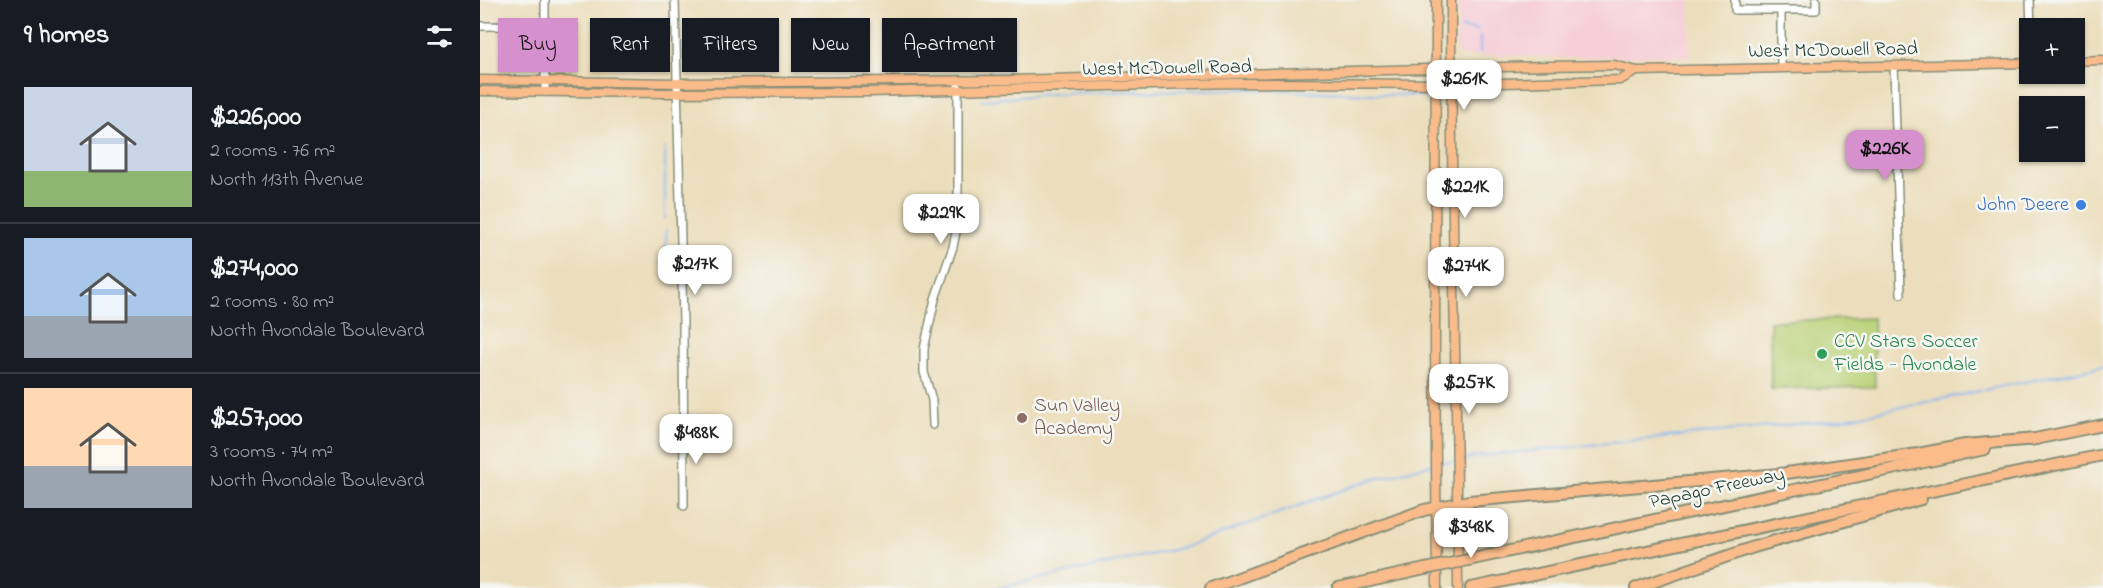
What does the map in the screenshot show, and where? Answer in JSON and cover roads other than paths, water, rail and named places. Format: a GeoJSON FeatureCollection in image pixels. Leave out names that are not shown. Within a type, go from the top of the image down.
{"type":"FeatureCollection","features":[{"type":"Feature","properties":{"kind":"highway","name":"Papago Freeway"},"geometry":{"type":"LineString","coordinates":[[1338,588],[2103,425]]}},
{"type":"Feature","properties":{"kind":"highway"},"geometry":{"type":"LineString","coordinates":[[1211,588],[1436,507],[1458,503],[1780,474],[1965,445],[2036,439]]}},
{"type":"Feature","properties":{"kind":"highway"},"geometry":{"type":"LineString","coordinates":[[1471,588],[2103,455]]}},
{"type":"Feature","properties":{"kind":"highway"},"geometry":{"type":"LineString","coordinates":[[1636,588],[1798,534],[1911,503],[1947,489]]}},
{"type":"Feature","properties":{"kind":"main road"},"geometry":{"type":"LineString","coordinates":[[1436,0],[1435,483],[1437,588]]}},
{"type":"Feature","properties":{"kind":"main road"},"geometry":{"type":"LineString","coordinates":[[1451,0],[1458,588]]}},
{"type":"Feature","properties":{"kind":"main road"},"geometry":{"type":"LineString","coordinates":[[2085,61],[2103,60]]}},
{"type":"Feature","properties":{"kind":"main road","name":"West McDowell Road"},"geometry":{"type":"LineString","coordinates":[[480,80],[675,83],[958,80],[1614,65],[1637,71],[2019,63]]}},
{"type":"Feature","properties":{"kind":"main road","name":"West McDowell Road"},"geometry":{"type":"LineString","coordinates":[[480,91],[676,93],[958,91],[1235,83],[1451,83],[1620,80],[1637,71]]}},
{"type":"Feature","properties":{"kind":"main road"},"geometry":{"type":"LineString","coordinates":[[1436,265],[1453,266]]}},
{"type":"Feature","properties":{"kind":"street"},"geometry":{"type":"LineString","coordinates":[[545,0],[545,18]]}},
{"type":"Feature","properties":{"kind":"street"},"geometry":{"type":"LineString","coordinates":[[675,0],[675,83],[683,322],[684,506]]}},
{"type":"Feature","properties":{"kind":"street"},"geometry":{"type":"LineString","coordinates":[[1735,0],[1735,10],[1781,11],[1816,10],[1816,0]]}},
{"type":"Feature","properties":{"kind":"street"},"geometry":{"type":"LineString","coordinates":[[2030,0],[2031,18]]}},
{"type":"Feature","properties":{"kind":"street"},"geometry":{"type":"LineString","coordinates":[[1781,11],[1781,68]]}},
{"type":"Feature","properties":{"kind":"street"},"geometry":{"type":"LineString","coordinates":[[480,26],[498,26]]}},
{"type":"Feature","properties":{"kind":"street"},"geometry":{"type":"LineString","coordinates":[[1894,66],[1901,294]]}},
{"type":"Feature","properties":{"kind":"street"},"geometry":{"type":"LineString","coordinates":[[545,72],[545,92]]}},
{"type":"Feature","properties":{"kind":"street"},"geometry":{"type":"LineString","coordinates":[[933,425],[932,400],[924,372],[924,349],[935,299],[953,247],[958,222],[958,80]]}},
{"type":"Feature","properties":{"kind":"waterway"},"geometry":{"type":"LineString","coordinates":[[1461,28],[1478,30]]}},
{"type":"Feature","properties":{"kind":"waterway"},"geometry":{"type":"LineString","coordinates":[[1480,36],[1480,52]]}},
{"type":"Feature","properties":{"kind":"waterway"},"geometry":{"type":"LineString","coordinates":[[982,100],[1064,93],[1244,89],[1426,96]]}},
{"type":"Feature","properties":{"kind":"waterway"},"geometry":{"type":"LineString","coordinates":[[665,148],[665,218]]}},
{"type":"Feature","properties":{"kind":"waterway"},"geometry":{"type":"LineString","coordinates":[[666,230],[666,268]]}},
{"type":"Feature","properties":{"kind":"waterway"},"geometry":{"type":"LineString","coordinates":[[1459,460],[1837,420],[2103,366]]}},
{"type":"Feature","properties":{"kind":"waterway"},"geometry":{"type":"LineString","coordinates":[[1439,463],[1454,461]]}},
{"type":"Feature","properties":{"kind":"waterway"},"geometry":{"type":"LineString","coordinates":[[998,588],[1185,547],[1367,481],[1433,464]]}},
{"type":"Feature","properties":{"kind":"place","name":"John Deere"},"geometry":{"type":"Point","coordinates":[2081,205]}},
{"type":"Feature","properties":{"kind":"place","name":"CCV Stars Soccer Fields - Avondale"},"geometry":{"type":"Point","coordinates":[1822,354]}},
{"type":"Feature","properties":{"kind":"place","name":"Sun Valley Academy"},"geometry":{"type":"Point","coordinates":[1022,418]}}]}
